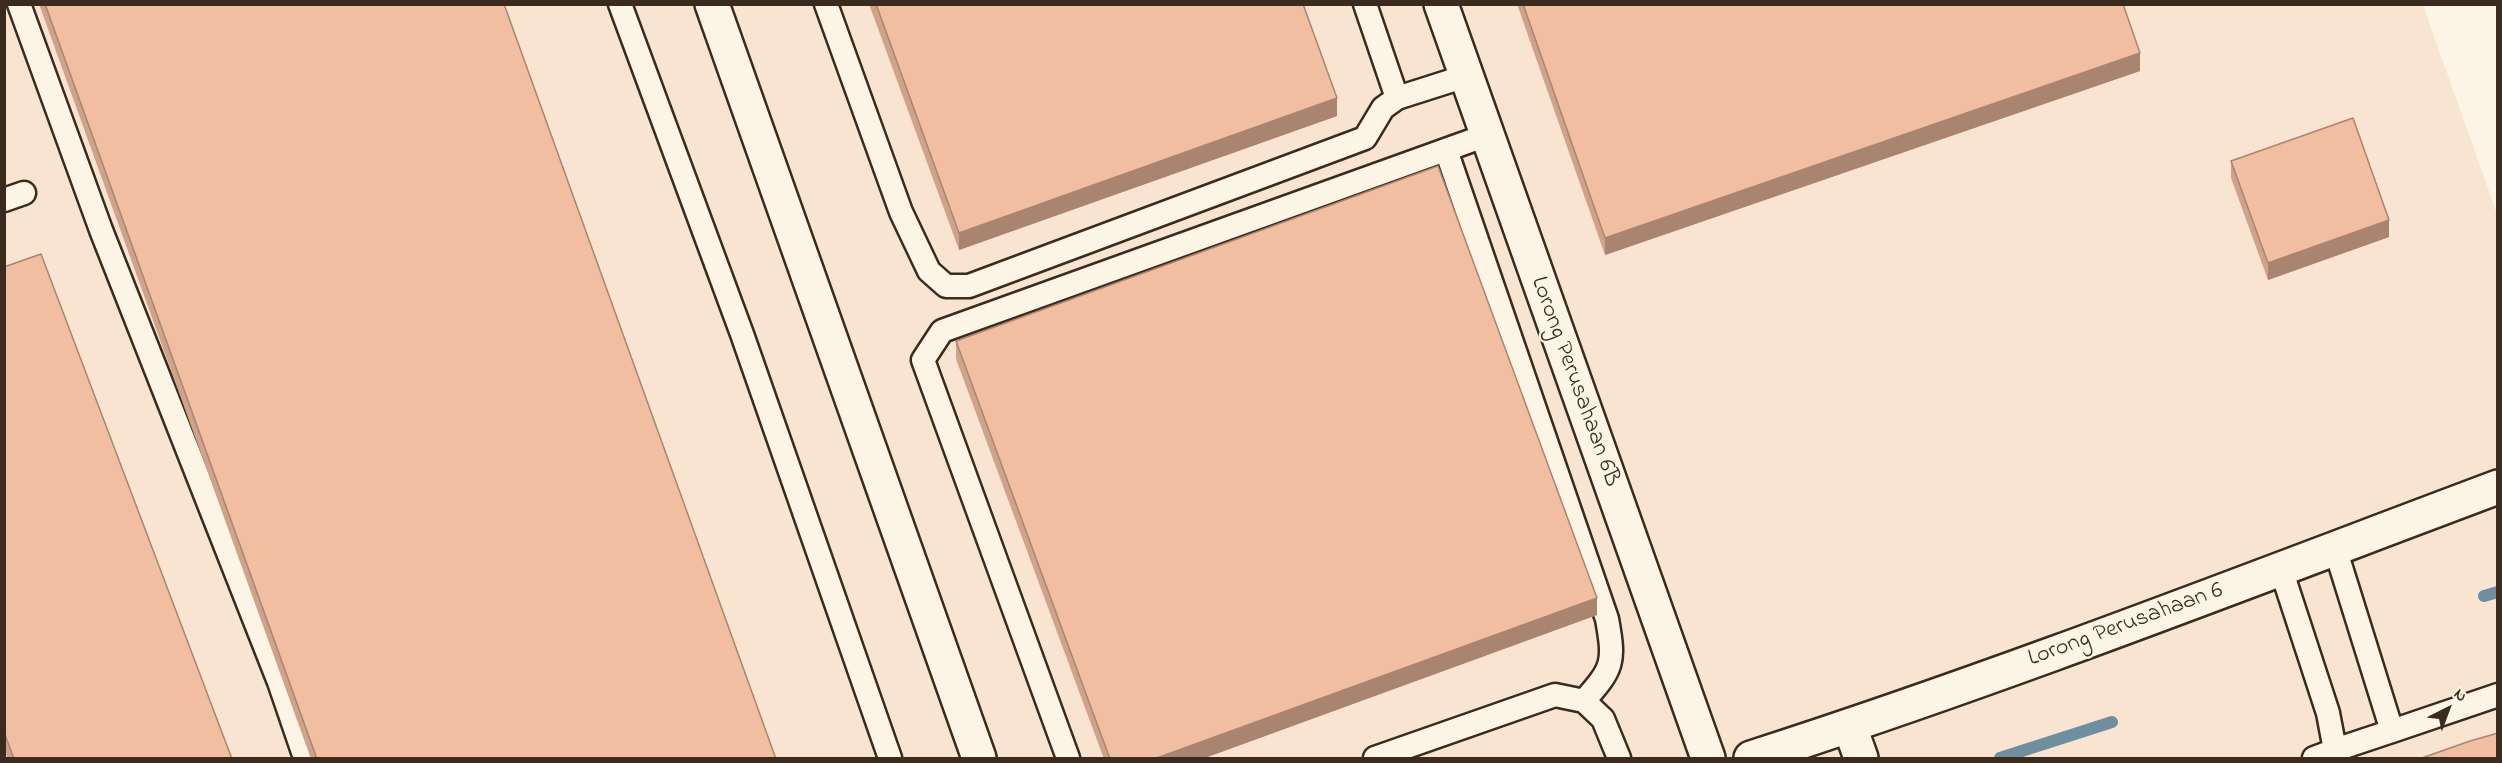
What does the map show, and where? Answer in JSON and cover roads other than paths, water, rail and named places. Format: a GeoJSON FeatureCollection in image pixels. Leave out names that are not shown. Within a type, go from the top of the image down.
{"type":"FeatureCollection","features":[{"type":"Feature","properties":{"kind":"street"},"geometry":{"type":"LineString","coordinates":[[712,4],[979,759]]}},
{"type":"Feature","properties":{"kind":"street","name":"Lorong Perusahaan 6B"},"geometry":{"type":"LineString","coordinates":[[1441,4],[1708,759]]}},
{"type":"Feature","properties":{"kind":"street","name":"Lorong Perusahaan 6"},"geometry":{"type":"LineString","coordinates":[[1751,759],[1850,727],[2498,487]]}},
{"type":"Feature","properties":{"kind":"street"},"geometry":{"type":"LineString","coordinates":[[1850,727],[1861,759]]}},
{"type":"Feature","properties":{"kind":"lane"},"geometry":{"type":"LineString","coordinates":[[19,4],[101,230],[279,682],[305,759]]}},
{"type":"Feature","properties":{"kind":"lane"},"geometry":{"type":"LineString","coordinates":[[620,4],[741,334],[890,759]]}},
{"type":"Feature","properties":{"kind":"lane"},"geometry":{"type":"LineString","coordinates":[[826,4],[901,212],[929,271],[946,286],[969,286],[1365,138],[1383,108],[1397,98],[1466,76]]}},
{"type":"Feature","properties":{"kind":"lane"},"geometry":{"type":"LineString","coordinates":[[1365,4],[1397,98]]}},
{"type":"Feature","properties":{"kind":"lane"},"geometry":{"type":"LineString","coordinates":[[1068,759],[923,360],[942,331],[1487,135]]}},
{"type":"Feature","properties":{"kind":"lane"},"geometry":{"type":"LineString","coordinates":[[1446,150],[1607,619],[1612,649],[1607,675],[1584,701]]}},
{"type":"Feature","properties":{"kind":"lane"},"geometry":{"type":"LineString","coordinates":[[2335,548],[2392,731]]}},
{"type":"Feature","properties":{"kind":"lane"},"geometry":{"type":"LineString","coordinates":[[2281,569],[2328,713],[2335,750]]}},
{"type":"Feature","properties":{"kind":"lane"},"geometry":{"type":"LineString","coordinates":[[1375,759],[1555,695],[1584,701],[1603,718],[1619,759]]}},
{"type":"Feature","properties":{"kind":"lane"},"geometry":{"type":"LineString","coordinates":[[2314,759],[2498,695]]}},
{"type":"Feature","properties":{"kind":"waterway"},"geometry":{"type":"LineString","coordinates":[[2484,596],[2498,592]]}},
{"type":"Feature","properties":{"kind":"waterway"},"geometry":{"type":"LineString","coordinates":[[2000,758],[2112,722]]}}]}
